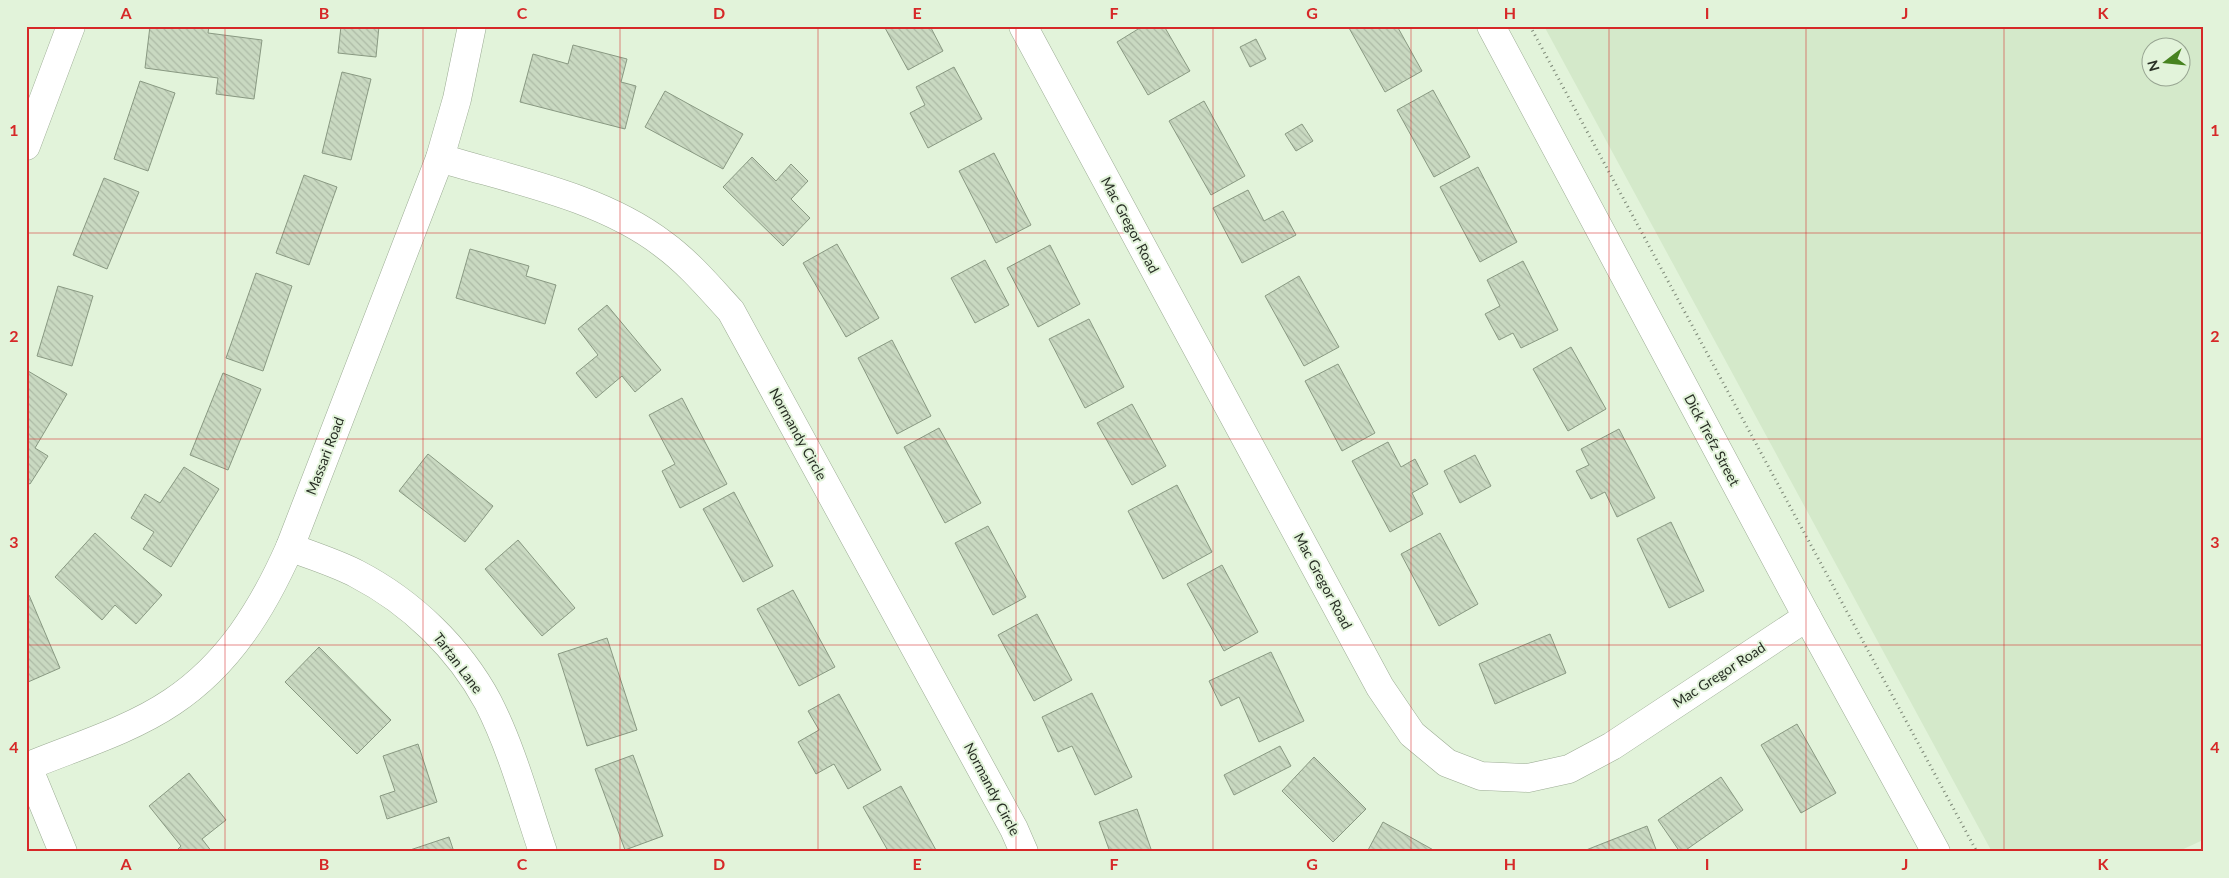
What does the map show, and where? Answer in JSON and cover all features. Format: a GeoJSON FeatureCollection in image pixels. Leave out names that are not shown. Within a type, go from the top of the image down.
{"type":"FeatureCollection","features":[{"type":"Feature","properties":{"kind":"street"},"geometry":{"type":"LineString","coordinates":[[26,146],[72,26]]}},
{"type":"Feature","properties":{"kind":"street","name":"Massari Road"},"geometry":{"type":"LineString","coordinates":[[27,767],[133,723],[172,703],[207,676],[242,636],[273,587],[440,158],[457,99],[472,26]]}},
{"type":"Feature","properties":{"kind":"street","name":"Mac Gregor Road"},"geometry":{"type":"LineString","coordinates":[[1022,26],[1380,686],[1412,734],[1447,763],[1481,776],[1528,778],[1569,769],[1612,746],[1807,617]]}},
{"type":"Feature","properties":{"kind":"street","name":"Dick Trefz Street"},"geometry":{"type":"LineString","coordinates":[[1491,26],[1807,617],[1936,852]]}},
{"type":"Feature","properties":{"kind":"street","name":"Normandy Circle"},"geometry":{"type":"LineString","coordinates":[[440,158],[588,203],[627,221],[663,244],[697,273],[730,312],[1014,829],[1024,852]]}},
{"type":"Feature","properties":{"kind":"street","name":"Tartan Lane"},"geometry":{"type":"LineString","coordinates":[[290,547],[356,573],[392,594],[423,618],[456,656],[487,702],[510,755],[543,852]]}},
{"type":"Feature","properties":{"kind":"street"},"geometry":{"type":"LineString","coordinates":[[27,767],[64,852]]}},
{"type":"Feature","properties":{"kind":"path"},"geometry":{"type":"LineString","coordinates":[[1530,26],[1977,852]]}},
{"type":"Feature","properties":{"kind":"shaded area"},"geometry":{"type":"Polygon","coordinates":[[[1544,26],[2203,26],[2203,840],[2177,852],[1992,852],[1544,26]]]}},
{"type":"Feature","properties":{"kind":"building"},"geometry":{"type":"Polygon","coordinates":[[[150,26],[209,26],[208,33],[262,40],[254,99],[216,94],[218,78],[145,68],[150,26]]]}},
{"type":"Feature","properties":{"kind":"building"},"geometry":{"type":"Polygon","coordinates":[[[341,26],[379,26],[376,57],[338,53],[341,26]]]}},
{"type":"Feature","properties":{"kind":"building"},"geometry":{"type":"Polygon","coordinates":[[[884,26],[930,26],[943,51],[908,70],[884,26]]]}},
{"type":"Feature","properties":{"kind":"building"},"geometry":{"type":"Polygon","coordinates":[[[1143,26],[1164,26],[1190,71],[1148,95],[1117,42],[1143,26]]]}},
{"type":"Feature","properties":{"kind":"building"},"geometry":{"type":"Polygon","coordinates":[[[1352,26],[1397,26],[1422,71],[1385,92],[1349,28],[1352,26]]]}},
{"type":"Feature","properties":{"kind":"building"},"geometry":{"type":"Polygon","coordinates":[[[1256,39],[1266,59],[1250,67],[1240,47],[1256,39]]]}},
{"type":"Feature","properties":{"kind":"building"},"geometry":{"type":"Polygon","coordinates":[[[573,45],[627,59],[621,82],[636,86],[625,129],[520,102],[533,54],[568,64],[573,45]]]}},
{"type":"Feature","properties":{"kind":"building"},"geometry":{"type":"Polygon","coordinates":[[[954,67],[982,119],[928,148],[910,113],[925,105],[916,87],[954,67]]]}},
{"type":"Feature","properties":{"kind":"building"},"geometry":{"type":"Polygon","coordinates":[[[342,72],[371,79],[351,160],[322,153],[342,72]]]}},
{"type":"Feature","properties":{"kind":"building"},"geometry":{"type":"Polygon","coordinates":[[[140,81],[175,93],[148,171],[114,159],[140,81]]]}},
{"type":"Feature","properties":{"kind":"building"},"geometry":{"type":"Polygon","coordinates":[[[1433,90],[1470,157],[1434,177],[1397,110],[1433,90]]]}},
{"type":"Feature","properties":{"kind":"building"},"geometry":{"type":"Polygon","coordinates":[[[665,91],[743,134],[723,169],[645,127],[665,91]]]}},
{"type":"Feature","properties":{"kind":"building"},"geometry":{"type":"Polygon","coordinates":[[[1204,101],[1245,176],[1211,195],[1169,121],[1204,101]]]}},
{"type":"Feature","properties":{"kind":"building"},"geometry":{"type":"Polygon","coordinates":[[[1302,124],[1313,141],[1296,151],[1285,134],[1302,124]]]}},
{"type":"Feature","properties":{"kind":"building"},"geometry":{"type":"Polygon","coordinates":[[[994,153],[1031,225],[996,243],[959,171],[994,153]]]}},
{"type":"Feature","properties":{"kind":"building"},"geometry":{"type":"Polygon","coordinates":[[[752,157],[776,181],[791,164],[808,181],[791,199],[810,218],[783,246],[723,187],[752,157]]]}},
{"type":"Feature","properties":{"kind":"building"},"geometry":{"type":"Polygon","coordinates":[[[1478,167],[1517,242],[1480,262],[1440,187],[1478,167]]]}},
{"type":"Feature","properties":{"kind":"building"},"geometry":{"type":"Polygon","coordinates":[[[304,175],[337,187],[309,265],[276,253],[304,175]]]}},
{"type":"Feature","properties":{"kind":"building"},"geometry":{"type":"Polygon","coordinates":[[[104,178],[139,192],[107,269],[73,255],[104,178]]]}},
{"type":"Feature","properties":{"kind":"building"},"geometry":{"type":"Polygon","coordinates":[[[1248,190],[1264,221],[1283,211],[1296,235],[1242,263],[1213,208],[1248,190]]]}},
{"type":"Feature","properties":{"kind":"building"},"geometry":{"type":"Polygon","coordinates":[[[837,244],[879,318],[846,337],[803,263],[837,244]]]}},
{"type":"Feature","properties":{"kind":"building"},"geometry":{"type":"Polygon","coordinates":[[[1050,245],[1080,304],[1038,327],[1007,268],[1050,245]]]}},
{"type":"Feature","properties":{"kind":"building"},"geometry":{"type":"Polygon","coordinates":[[[470,249],[529,266],[526,276],[556,285],[545,324],[456,298],[470,249]]]}},
{"type":"Feature","properties":{"kind":"building"},"geometry":{"type":"Polygon","coordinates":[[[985,260],[1009,305],[975,323],[951,278],[985,260]]]}},
{"type":"Feature","properties":{"kind":"building"},"geometry":{"type":"Polygon","coordinates":[[[1523,261],[1558,330],[1521,348],[1513,333],[1499,340],[1485,314],[1500,306],[1487,280],[1523,261]]]}},
{"type":"Feature","properties":{"kind":"building"},"geometry":{"type":"Polygon","coordinates":[[[256,273],[292,286],[263,371],[226,358],[256,273]]]}},
{"type":"Feature","properties":{"kind":"building"},"geometry":{"type":"Polygon","coordinates":[[[1299,276],[1339,347],[1304,366],[1265,296],[1299,276]]]}},
{"type":"Feature","properties":{"kind":"building"},"geometry":{"type":"Polygon","coordinates":[[[58,286],[93,296],[72,366],[37,356],[58,286]]]}},
{"type":"Feature","properties":{"kind":"building"},"geometry":{"type":"Polygon","coordinates":[[[607,305],[661,370],[635,392],[622,376],[596,398],[576,373],[598,355],[578,329],[607,305]]]}},
{"type":"Feature","properties":{"kind":"building"},"geometry":{"type":"Polygon","coordinates":[[[1089,319],[1124,387],[1085,408],[1049,339],[1089,319]]]}},
{"type":"Feature","properties":{"kind":"building"},"geometry":{"type":"Polygon","coordinates":[[[892,340],[931,416],[897,434],[858,358],[892,340]]]}},
{"type":"Feature","properties":{"kind":"building"},"geometry":{"type":"Polygon","coordinates":[[[1571,347],[1606,409],[1568,431],[1533,369],[1571,347]]]}},
{"type":"Feature","properties":{"kind":"building"},"geometry":{"type":"Polygon","coordinates":[[[1338,364],[1375,433],[1342,451],[1305,381],[1338,364]]]}},
{"type":"Feature","properties":{"kind":"building"},"geometry":{"type":"Polygon","coordinates":[[[28,371],[67,394],[35,448],[48,456],[30,484],[26,482],[26,374],[28,371]]]}},
{"type":"Feature","properties":{"kind":"building"},"geometry":{"type":"Polygon","coordinates":[[[223,373],[261,389],[228,470],[190,455],[223,373]]]}},
{"type":"Feature","properties":{"kind":"building"},"geometry":{"type":"Polygon","coordinates":[[[682,398],[727,484],[680,508],[662,471],[675,464],[649,415],[682,398]]]}},
{"type":"Feature","properties":{"kind":"building"},"geometry":{"type":"Polygon","coordinates":[[[1132,404],[1166,466],[1132,485],[1097,423],[1132,404]]]}},
{"type":"Feature","properties":{"kind":"building"},"geometry":{"type":"Polygon","coordinates":[[[939,428],[981,503],[945,523],[904,447],[939,428]]]}},
{"type":"Feature","properties":{"kind":"building"},"geometry":{"type":"Polygon","coordinates":[[[1619,429],[1655,498],[1617,517],[1605,492],[1591,499],[1576,471],[1589,465],[1581,449],[1619,429]]]}},
{"type":"Feature","properties":{"kind":"building"},"geometry":{"type":"Polygon","coordinates":[[[1388,442],[1401,467],[1415,459],[1428,484],[1412,493],[1423,514],[1390,532],[1352,461],[1388,442]]]}},
{"type":"Feature","properties":{"kind":"building"},"geometry":{"type":"Polygon","coordinates":[[[428,454],[493,506],[465,542],[399,491],[428,454]]]}},
{"type":"Feature","properties":{"kind":"building"},"geometry":{"type":"Polygon","coordinates":[[[1475,455],[1491,486],[1460,503],[1444,471],[1475,455]]]}},
{"type":"Feature","properties":{"kind":"building"},"geometry":{"type":"Polygon","coordinates":[[[184,467],[219,489],[171,567],[143,549],[154,532],[131,518],[145,494],[160,503],[184,467]]]}},
{"type":"Feature","properties":{"kind":"building"},"geometry":{"type":"Polygon","coordinates":[[[1177,485],[1212,552],[1163,579],[1128,511],[1177,485]]]}},
{"type":"Feature","properties":{"kind":"building"},"geometry":{"type":"Polygon","coordinates":[[[734,492],[773,566],[743,582],[703,509],[734,492]]]}},
{"type":"Feature","properties":{"kind":"building"},"geometry":{"type":"Polygon","coordinates":[[[1671,522],[1704,591],[1669,608],[1637,539],[1671,522]]]}},
{"type":"Feature","properties":{"kind":"building"},"geometry":{"type":"Polygon","coordinates":[[[988,526],[1026,597],[993,615],[955,543],[988,526]]]}},
{"type":"Feature","properties":{"kind":"building"},"geometry":{"type":"Polygon","coordinates":[[[95,533],[162,595],[136,624],[115,605],[102,620],[55,577],[95,533]]]}},
{"type":"Feature","properties":{"kind":"building"},"geometry":{"type":"Polygon","coordinates":[[[1440,533],[1478,604],[1439,626],[1401,554],[1440,533]]]}},
{"type":"Feature","properties":{"kind":"building"},"geometry":{"type":"Polygon","coordinates":[[[518,540],[575,608],[542,636],[485,569],[518,540]]]}},
{"type":"Feature","properties":{"kind":"building"},"geometry":{"type":"Polygon","coordinates":[[[1222,565],[1258,632],[1224,651],[1187,584],[1222,565]]]}},
{"type":"Feature","properties":{"kind":"building"},"geometry":{"type":"Polygon","coordinates":[[[793,590],[835,667],[799,686],[757,609],[793,590]]]}},
{"type":"Feature","properties":{"kind":"building"},"geometry":{"type":"Polygon","coordinates":[[[29,595],[60,668],[28,682],[26,596],[29,595]]]}},
{"type":"Feature","properties":{"kind":"building"},"geometry":{"type":"Polygon","coordinates":[[[1037,614],[1072,680],[1034,701],[998,635],[1037,614]]]}},
{"type":"Feature","properties":{"kind":"building"},"geometry":{"type":"Polygon","coordinates":[[[1550,634],[1566,673],[1495,704],[1479,664],[1550,634]]]}},
{"type":"Feature","properties":{"kind":"building"},"geometry":{"type":"Polygon","coordinates":[[[607,638],[637,730],[587,746],[558,654],[607,638]]]}},
{"type":"Feature","properties":{"kind":"building"},"geometry":{"type":"Polygon","coordinates":[[[319,647],[391,720],[357,754],[285,682],[319,647]]]}},
{"type":"Feature","properties":{"kind":"building"},"geometry":{"type":"Polygon","coordinates":[[[1271,652],[1304,721],[1259,742],[1239,697],[1221,706],[1209,681],[1271,652]]]}},
{"type":"Feature","properties":{"kind":"building"},"geometry":{"type":"Polygon","coordinates":[[[1092,693],[1132,777],[1095,795],[1072,746],[1058,752],[1042,717],[1092,693]]]}},
{"type":"Feature","properties":{"kind":"building"},"geometry":{"type":"Polygon","coordinates":[[[839,694],[881,770],[848,789],[834,764],[816,774],[798,742],[819,730],[808,711],[839,694]]]}},
{"type":"Feature","properties":{"kind":"building"},"geometry":{"type":"Polygon","coordinates":[[[1797,724],[1836,793],[1801,813],[1761,745],[1797,724]]]}},
{"type":"Feature","properties":{"kind":"building"},"geometry":{"type":"Polygon","coordinates":[[[418,744],[437,802],[387,819],[380,796],[395,791],[383,756],[418,744]]]}},
{"type":"Feature","properties":{"kind":"building"},"geometry":{"type":"Polygon","coordinates":[[[1280,746],[1291,766],[1234,795],[1224,775],[1280,746]]]}},
{"type":"Feature","properties":{"kind":"building"},"geometry":{"type":"Polygon","coordinates":[[[633,755],[663,836],[625,850],[595,769],[633,755]]]}},
{"type":"Feature","properties":{"kind":"building"},"geometry":{"type":"Polygon","coordinates":[[[1314,757],[1366,809],[1333,842],[1282,791],[1314,757]]]}},
{"type":"Feature","properties":{"kind":"building"},"geometry":{"type":"Polygon","coordinates":[[[189,773],[226,820],[202,839],[212,852],[175,852],[181,846],[149,806],[189,773]]]}},
{"type":"Feature","properties":{"kind":"building"},"geometry":{"type":"Polygon","coordinates":[[[1721,777],[1743,810],[1683,852],[1680,852],[1658,820],[1721,777]]]}},
{"type":"Feature","properties":{"kind":"building"},"geometry":{"type":"Polygon","coordinates":[[[901,786],[937,852],[883,852],[887,849],[863,807],[901,786]]]}},
{"type":"Feature","properties":{"kind":"building"},"geometry":{"type":"Polygon","coordinates":[[[1137,809],[1152,852],[1110,852],[1099,822],[1137,809]]]}},
{"type":"Feature","properties":{"kind":"building"},"geometry":{"type":"Polygon","coordinates":[[[1383,822],[1437,852],[1367,852],[1383,822]]]}},
{"type":"Feature","properties":{"kind":"building"},"geometry":{"type":"Polygon","coordinates":[[[1647,826],[1657,852],[1581,852],[1647,826]]]}},
{"type":"Feature","properties":{"kind":"building"},"geometry":{"type":"Polygon","coordinates":[[[449,837],[454,852],[411,852],[410,850],[449,837]]]}}]}
